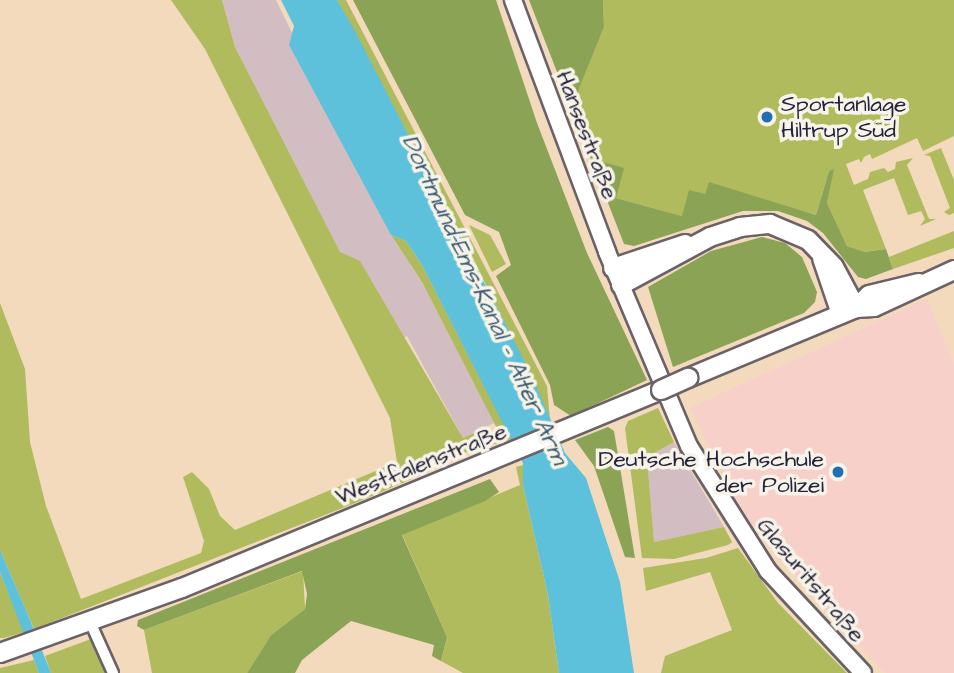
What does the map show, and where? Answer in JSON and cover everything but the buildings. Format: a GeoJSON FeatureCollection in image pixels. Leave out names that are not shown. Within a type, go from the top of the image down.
{"type":"FeatureCollection","features":[{"type":"Feature","properties":{"kind":"main road","name":"Hansestraße"},"geometry":{"type":"LineString","coordinates":[[513,0],[621,285]]}},
{"type":"Feature","properties":{"kind":"main road"},"geometry":{"type":"LineString","coordinates":[[614,268],[696,243],[740,226],[770,225],[801,235],[822,258],[849,311]]}},
{"type":"Feature","properties":{"kind":"main road"},"geometry":{"type":"LineString","coordinates":[[621,285],[696,243]]}},
{"type":"Feature","properties":{"kind":"main road","name":"Westfalenstraße"},"geometry":{"type":"LineString","coordinates":[[5,652],[90,624],[565,432],[849,311],[869,295],[889,287],[919,283],[954,270]]}},
{"type":"Feature","properties":{"kind":"main road","name":"Glasuritstraße"},"geometry":{"type":"LineString","coordinates":[[621,285],[679,427],[729,515],[788,596],[863,673]]}},
{"type":"Feature","properties":{"kind":"street"},"geometry":{"type":"LineString","coordinates":[[90,624],[113,673]]}},
{"type":"Feature","properties":{"kind":"shaded area"},"geometry":{"type":"Polygon","coordinates":[[[222,0],[276,0],[391,235],[422,282],[494,423],[463,438],[407,336],[402,339],[340,253],[235,47],[222,0]]]}},
{"type":"Feature","properties":{"kind":"shaded area","name":"Deutsche Hochschule der Polizei"},"geometry":{"type":"Polygon","coordinates":[[[927,299],[954,364],[954,673],[885,673],[763,541],[733,494],[690,408],[927,299]]]}},
{"type":"Feature","properties":{"kind":"shaded area"},"geometry":{"type":"Polygon","coordinates":[[[674,442],[724,527],[654,542],[647,457],[674,442]]]}},
{"type":"Feature","properties":{"kind":"green space"},"geometry":{"type":"Polygon","coordinates":[[[171,0],[222,0],[235,47],[340,252],[360,261],[463,438],[487,427],[498,443],[447,458],[445,465],[353,504],[34,629],[0,550],[0,303],[25,369],[30,442],[46,506],[81,599],[201,553],[204,541],[183,477],[192,472],[209,489],[220,516],[235,530],[397,462],[390,418],[205,49],[171,0]]]}},
{"type":"Feature","properties":{"kind":"green space"},"geometry":{"type":"Polygon","coordinates":[[[337,0],[346,0],[547,386],[550,420],[476,264],[337,0]]]}},
{"type":"Feature","properties":{"kind":"green space"},"geometry":{"type":"Polygon","coordinates":[[[353,0],[496,0],[537,123],[587,253],[647,380],[571,416],[554,405],[550,385],[496,276],[511,265],[499,232],[465,215],[353,0]]]}},
{"type":"Feature","properties":{"kind":"green space"},"geometry":{"type":"Polygon","coordinates":[[[529,0],[603,0],[604,27],[574,101],[593,159],[624,168],[616,198],[682,216],[689,190],[705,194],[709,182],[816,215],[829,171],[834,169],[827,203],[847,246],[864,252],[886,249],[893,269],[866,279],[858,277],[823,233],[807,221],[778,211],[743,211],[634,246],[624,244],[529,0]]]}},
{"type":"Feature","properties":{"kind":"green space","name":"Sportanlage Hiltrup Süd"},"geometry":{"type":"Polygon","coordinates":[[[603,0],[954,0],[954,136],[923,151],[917,138],[872,159],[870,154],[864,157],[861,163],[859,159],[846,164],[854,185],[868,179],[870,172],[884,168],[888,172],[895,169],[896,162],[913,158],[907,165],[929,219],[936,219],[920,226],[925,219],[921,211],[908,215],[894,178],[863,190],[886,249],[863,252],[847,246],[827,203],[833,170],[829,171],[816,215],[709,183],[705,194],[682,216],[616,198],[593,159],[574,100],[604,27],[603,0]]]}},
{"type":"Feature","properties":{"kind":"green space"},"geometry":{"type":"Polygon","coordinates":[[[941,148],[954,180],[954,213],[949,215],[944,212],[950,208],[930,156],[924,155],[941,148]]]}},
{"type":"Feature","properties":{"kind":"green space"},"geometry":{"type":"Polygon","coordinates":[[[469,225],[490,235],[506,264],[492,272],[469,225]]]}},
{"type":"Feature","properties":{"kind":"green space"},"geometry":{"type":"Polygon","coordinates":[[[954,231],[954,248],[893,269],[889,257],[954,231]]]}},
{"type":"Feature","properties":{"kind":"green space"},"geometry":{"type":"Polygon","coordinates":[[[391,235],[406,241],[422,265],[512,440],[505,441],[494,423],[422,282],[391,235]]]}},
{"type":"Feature","properties":{"kind":"green space"},"geometry":{"type":"Polygon","coordinates":[[[762,237],[785,243],[802,257],[817,292],[815,302],[804,313],[673,367],[648,287],[711,251],[762,237]]]}},
{"type":"Feature","properties":{"kind":"green space"},"geometry":{"type":"Polygon","coordinates":[[[658,408],[674,442],[647,457],[654,542],[724,527],[732,542],[728,545],[674,559],[642,558],[625,428],[628,421],[658,408]]]}},
{"type":"Feature","properties":{"kind":"green space"},"geometry":{"type":"Polygon","coordinates":[[[608,427],[614,431],[635,558],[625,557],[594,466],[575,440],[608,427]]]}},
{"type":"Feature","properties":{"kind":"green space"},"geometry":{"type":"Polygon","coordinates":[[[523,465],[523,485],[548,595],[559,673],[463,673],[441,661],[447,637],[402,534],[520,485],[516,467],[523,465]]]}},
{"type":"Feature","properties":{"kind":"green space"},"geometry":{"type":"Polygon","coordinates":[[[490,479],[499,492],[485,501],[402,535],[447,637],[441,661],[432,656],[434,645],[351,621],[302,660],[295,673],[247,673],[271,635],[305,609],[307,594],[302,571],[144,630],[137,626],[138,620],[490,479]]]}},
{"type":"Feature","properties":{"kind":"green space"},"geometry":{"type":"Polygon","coordinates":[[[738,548],[778,603],[847,673],[661,673],[665,656],[732,630],[710,572],[646,591],[643,568],[706,558],[738,548]]]}},
{"type":"Feature","properties":{"kind":"green space"},"geometry":{"type":"Polygon","coordinates":[[[303,571],[305,609],[271,635],[247,673],[152,673],[144,630],[303,571]]]}},
{"type":"Feature","properties":{"kind":"green space"},"geometry":{"type":"Polygon","coordinates":[[[0,572],[24,632],[4,638],[0,638],[0,572]]]}},
{"type":"Feature","properties":{"kind":"green space"},"geometry":{"type":"Polygon","coordinates":[[[91,639],[106,673],[51,673],[45,656],[91,639]]]}},
{"type":"Feature","properties":{"kind":"green space"},"geometry":{"type":"Polygon","coordinates":[[[34,660],[39,673],[0,673],[0,668],[34,660]]]}},
{"type":"Feature","properties":{"kind":"water","name":"Dortmund-Ems-Kanal – Alter Arm"},"geometry":{"type":"Polygon","coordinates":[[[281,0],[337,0],[355,31],[531,374],[565,453],[586,478],[620,582],[634,673],[559,673],[548,595],[523,485],[523,463],[422,265],[406,241],[391,235],[289,45],[294,26],[281,0]]]}},
{"type":"Feature","properties":{"kind":"water"},"geometry":{"type":"Polygon","coordinates":[[[0,550],[51,673],[39,673],[0,572],[0,550]]]}},
{"type":"Feature","properties":{"kind":"place","name":"Sportanlage Hiltrup Süd"},"geometry":{"type":"Point","coordinates":[767,117]}},
{"type":"Feature","properties":{"kind":"place","name":"Deutsche Hochschule der Polizei"},"geometry":{"type":"Point","coordinates":[838,472]}}]}
